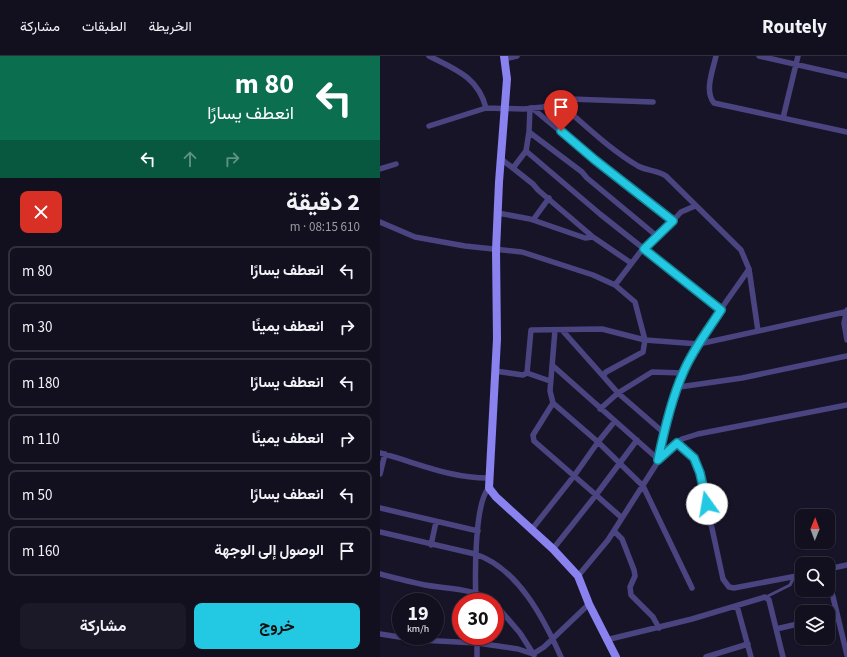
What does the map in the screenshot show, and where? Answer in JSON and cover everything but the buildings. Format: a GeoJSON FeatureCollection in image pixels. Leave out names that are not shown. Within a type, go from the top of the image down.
{"type":"FeatureCollection","features":[{"type":"Feature","properties":{"kind":"street"},"geometry":{"type":"LineString","coordinates":[[429,56],[464,74],[482,95],[486,108]]}},
{"type":"Feature","properties":{"kind":"street"},"geometry":{"type":"LineString","coordinates":[[517,56],[505,58],[507,79],[500,158],[496,250],[497,331],[488,478],[489,488],[496,497],[553,549],[578,576],[589,604],[616,657]]}},
{"type":"Feature","properties":{"kind":"street"},"geometry":{"type":"LineString","coordinates":[[716,56],[709,92],[710,98],[714,103],[847,132]]}},
{"type":"Feature","properties":{"kind":"street"},"geometry":{"type":"LineString","coordinates":[[759,56],[847,76]]}},
{"type":"Feature","properties":{"kind":"street"},"geometry":{"type":"LineString","coordinates":[[783,118],[798,56]]}},
{"type":"Feature","properties":{"kind":"street"},"geometry":{"type":"LineString","coordinates":[[429,126],[486,108],[531,108],[581,98],[653,102]]}},
{"type":"Feature","properties":{"kind":"street"},"geometry":{"type":"LineString","coordinates":[[558,102],[615,150],[637,166],[660,172],[666,176],[741,250],[749,269],[758,331]]}},
{"type":"Feature","properties":{"kind":"street"},"geometry":{"type":"LineString","coordinates":[[513,168],[526,151],[531,108]]}},
{"type":"Feature","properties":{"kind":"street"},"geometry":{"type":"LineString","coordinates":[[531,108],[673,221]]}},
{"type":"Feature","properties":{"kind":"street"},"geometry":{"type":"LineString","coordinates":[[529,132],[582,172],[587,178],[658,237]]}},
{"type":"Feature","properties":{"kind":"street"},"geometry":{"type":"LineString","coordinates":[[526,151],[644,249],[721,310]]}},
{"type":"Feature","properties":{"kind":"street"},"geometry":{"type":"LineString","coordinates":[[500,158],[549,198],[593,237],[631,263]]}},
{"type":"Feature","properties":{"kind":"street"},"geometry":{"type":"LineString","coordinates":[[380,169],[396,164]]}},
{"type":"Feature","properties":{"kind":"street"},"geometry":{"type":"LineString","coordinates":[[533,220],[549,198]]}},
{"type":"Feature","properties":{"kind":"street"},"geometry":{"type":"LineString","coordinates":[[615,285],[631,263],[681,212],[695,206]]}},
{"type":"Feature","properties":{"kind":"street"},"geometry":{"type":"LineString","coordinates":[[498,213],[533,220],[585,238],[593,237]]}},
{"type":"Feature","properties":{"kind":"street"},"geometry":{"type":"LineString","coordinates":[[380,222],[415,237],[496,250],[514,250],[527,253],[594,275],[615,285],[635,302],[645,340],[643,352],[606,372],[603,376]]}},
{"type":"Feature","properties":{"kind":"street"},"geometry":{"type":"LineString","coordinates":[[578,576],[614,531],[658,460],[664,433],[683,373],[699,344],[749,269]]}},
{"type":"Feature","properties":{"kind":"street"},"geometry":{"type":"LineString","coordinates":[[527,373],[530,331],[602,329],[645,340],[699,344],[846,311],[844,323],[847,340]]}},
{"type":"Feature","properties":{"kind":"street"},"geometry":{"type":"LineString","coordinates":[[555,330],[550,381],[550,391],[553,403],[598,442],[643,486],[692,588]]}},
{"type":"Feature","properties":{"kind":"street"},"geometry":{"type":"LineString","coordinates":[[562,330],[618,394],[664,433]]}},
{"type":"Feature","properties":{"kind":"street"},"geometry":{"type":"LineString","coordinates":[[679,386],[742,378],[847,356]]}},
{"type":"Feature","properties":{"kind":"street"},"geometry":{"type":"LineString","coordinates":[[552,365],[658,460]]}},
{"type":"Feature","properties":{"kind":"street"},"geometry":{"type":"LineString","coordinates":[[495,371],[523,375],[527,373],[550,381]]}},
{"type":"Feature","properties":{"kind":"street"},"geometry":{"type":"LineString","coordinates":[[600,409],[618,394],[652,372],[683,373]]}},
{"type":"Feature","properties":{"kind":"street"},"geometry":{"type":"LineString","coordinates":[[553,403],[533,435],[534,441],[622,518]]}},
{"type":"Feature","properties":{"kind":"street"},"geometry":{"type":"LineString","coordinates":[[658,460],[677,443],[698,434],[847,405]]}},
{"type":"Feature","properties":{"kind":"street"},"geometry":{"type":"LineString","coordinates":[[532,529],[615,421]]}},
{"type":"Feature","properties":{"kind":"street"},"geometry":{"type":"LineString","coordinates":[[553,549],[637,440]]}},
{"type":"Feature","properties":{"kind":"street"},"geometry":{"type":"LineString","coordinates":[[677,443],[694,458],[700,473],[723,579],[728,587],[734,588],[794,576]]}},
{"type":"Feature","properties":{"kind":"street"},"geometry":{"type":"LineString","coordinates":[[380,474],[382,454],[451,475],[488,478]]}},
{"type":"Feature","properties":{"kind":"street"},"geometry":{"type":"LineString","coordinates":[[380,574],[424,585],[475,593],[478,531],[483,494],[489,488]]}},
{"type":"Feature","properties":{"kind":"street"},"geometry":{"type":"LineString","coordinates":[[380,508],[478,531]]}},
{"type":"Feature","properties":{"kind":"street"},"geometry":{"type":"LineString","coordinates":[[431,544],[436,522]]}},
{"type":"Feature","properties":{"kind":"street"},"geometry":{"type":"LineString","coordinates":[[614,531],[622,539],[634,570],[635,576],[630,587],[631,595],[653,616],[659,628]]}},
{"type":"Feature","properties":{"kind":"street"},"geometry":{"type":"LineString","coordinates":[[380,532],[476,554],[489,560],[508,575],[528,597],[543,619],[561,657]]}},
{"type":"Feature","properties":{"kind":"street"},"geometry":{"type":"LineString","coordinates":[[835,568],[847,565]]}},
{"type":"Feature","properties":{"kind":"street"},"geometry":{"type":"LineString","coordinates":[[606,640],[659,628],[765,597],[770,600],[783,657]]}},
{"type":"Feature","properties":{"kind":"street"},"geometry":{"type":"LineString","coordinates":[[833,597],[845,640],[847,656],[843,657]]}},
{"type":"Feature","properties":{"kind":"street"},"geometry":{"type":"LineString","coordinates":[[534,655],[589,604]]}},
{"type":"Feature","properties":{"kind":"street"},"geometry":{"type":"LineString","coordinates":[[737,606],[751,657]]}},
{"type":"Feature","properties":{"kind":"street"},"geometry":{"type":"LineString","coordinates":[[504,614],[520,632],[534,655]]}},
{"type":"Feature","properties":{"kind":"street"},"geometry":{"type":"LineString","coordinates":[[776,629],[795,625]]}},
{"type":"Feature","properties":{"kind":"street"},"geometry":{"type":"LineString","coordinates":[[380,634],[419,640],[452,642]]}},
{"type":"Feature","properties":{"kind":"street"},"geometry":{"type":"LineString","coordinates":[[706,657],[748,644]]}},
{"type":"Feature","properties":{"kind":"street"},"geometry":{"type":"LineString","coordinates":[[477,645],[477,657]]}},
{"type":"Feature","properties":{"kind":"street"},"geometry":{"type":"LineString","coordinates":[[491,645],[518,649],[534,655]]}},
{"type":"Feature","properties":{"kind":"lane"},"geometry":{"type":"LineString","coordinates":[[765,597],[790,585],[794,576]]}},
{"type":"Feature","properties":{"kind":"route"},"geometry":{"type":"LineString","coordinates":[[561,131],[595,160],[673,221],[644,249],[721,310],[699,344],[683,373],[664,433],[658,460],[677,443],[694,458],[700,473],[707,504]]}}]}
